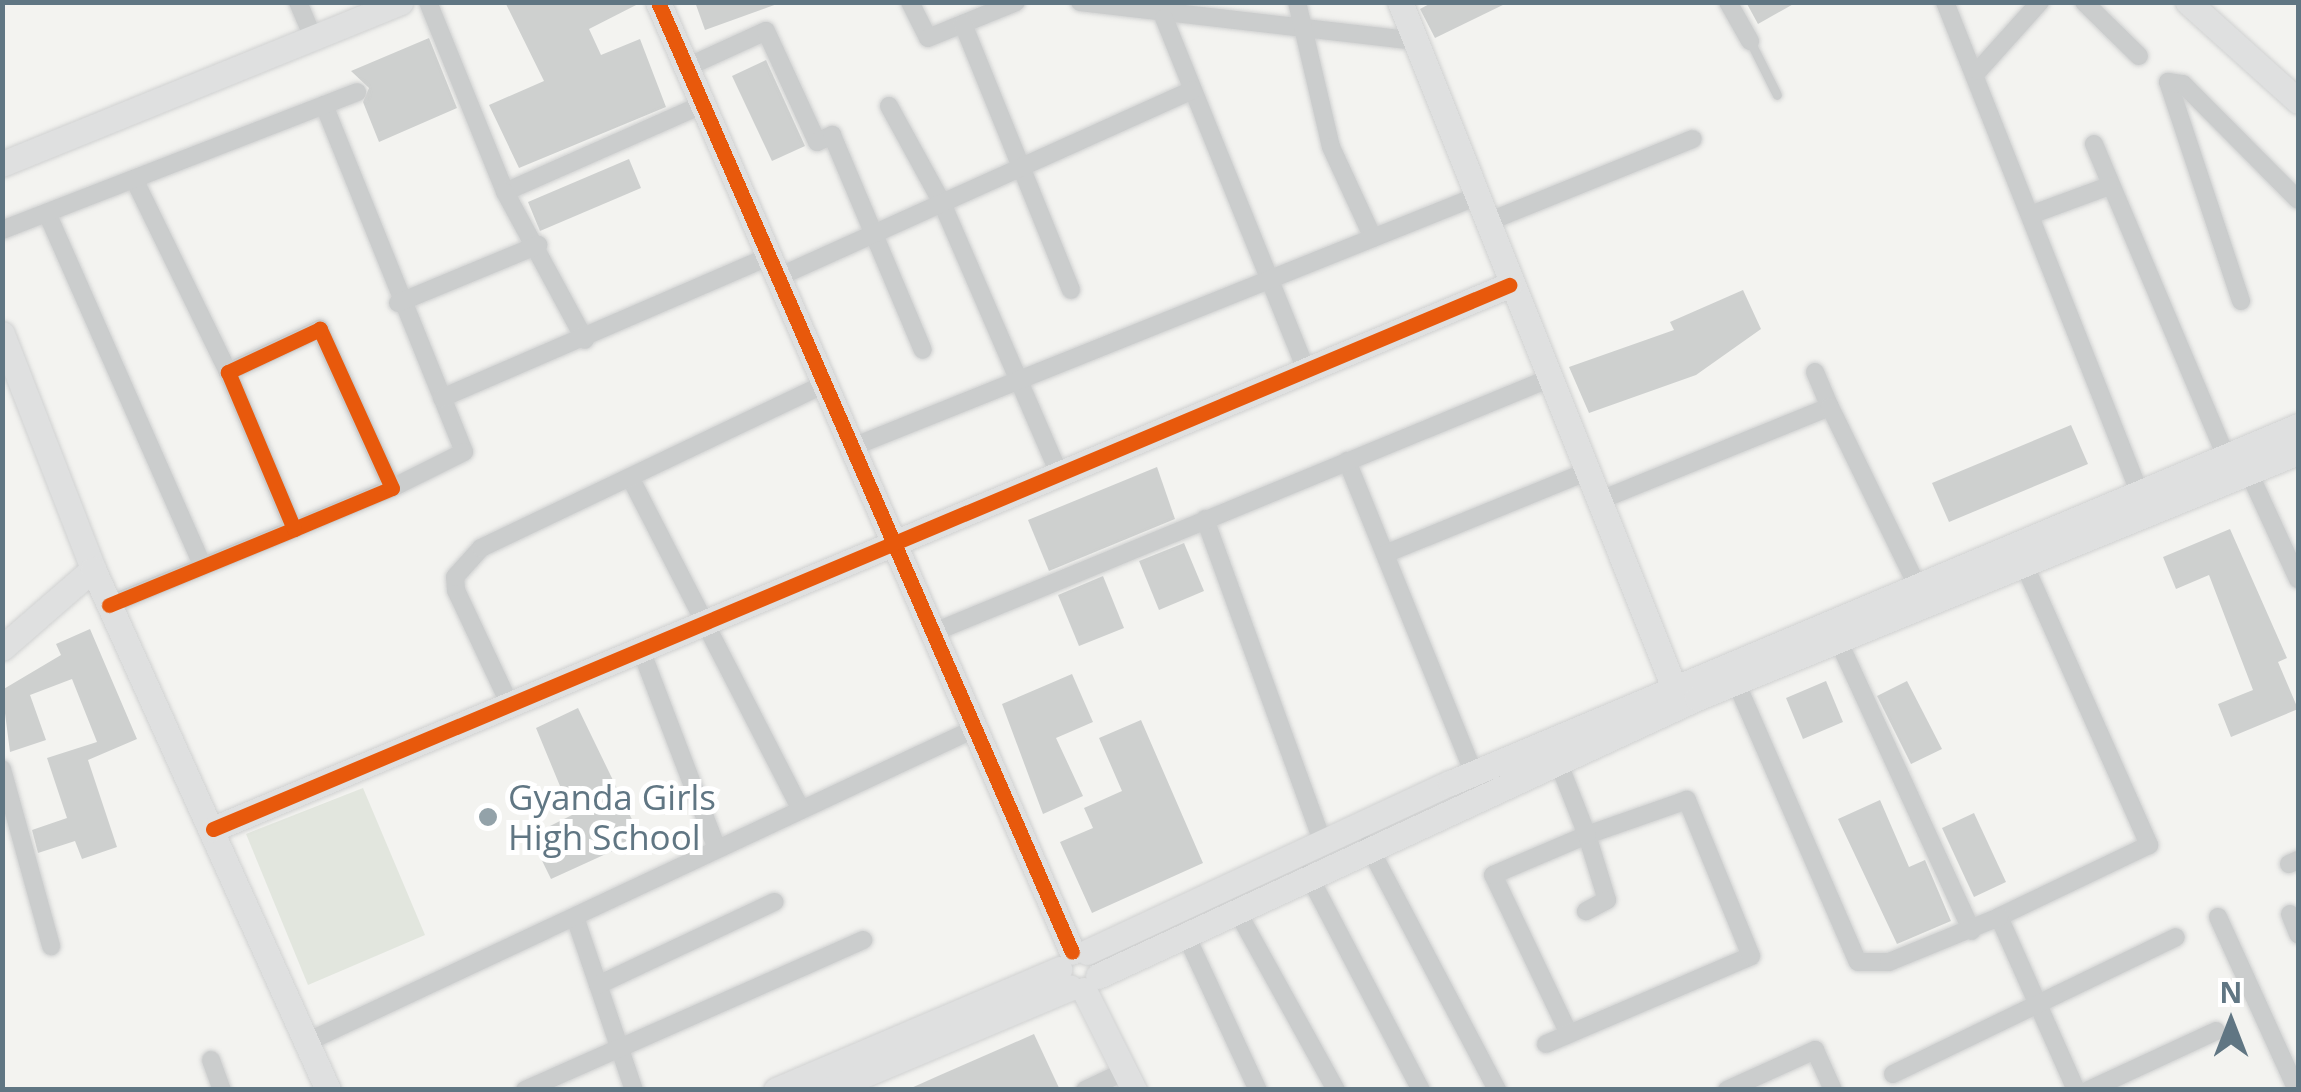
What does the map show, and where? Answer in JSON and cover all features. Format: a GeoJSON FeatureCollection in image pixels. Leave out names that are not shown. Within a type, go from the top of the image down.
{"type":"FeatureCollection","features":[{"type":"Feature","properties":{"kind":"street"},"geometry":{"type":"LineString","coordinates":[[298,2],[313,38]]}},
{"type":"Feature","properties":{"kind":"street"},"geometry":{"type":"LineString","coordinates":[[428,2],[505,192],[538,245],[585,340]]}},
{"type":"Feature","properties":{"kind":"street"},"geometry":{"type":"LineString","coordinates":[[658,2],[1078,971],[1130,1080],[1084,1090]]}},
{"type":"Feature","properties":{"kind":"street"},"geometry":{"type":"LineString","coordinates":[[910,2],[928,38],[1016,2]]}},
{"type":"Feature","properties":{"kind":"street"},"geometry":{"type":"LineString","coordinates":[[1080,2],[1139,8],[1164,18],[1414,41]]}},
{"type":"Feature","properties":{"kind":"street"},"geometry":{"type":"LineString","coordinates":[[1297,2],[1332,147],[1373,238]]}},
{"type":"Feature","properties":{"kind":"street"},"geometry":{"type":"LineString","coordinates":[[1400,2],[1509,284],[1678,696]]}},
{"type":"Feature","properties":{"kind":"street"},"geometry":{"type":"LineString","coordinates":[[1728,2],[1750,41]]}},
{"type":"Feature","properties":{"kind":"street"},"geometry":{"type":"LineString","coordinates":[[1945,2],[1978,72],[2140,494]]}},
{"type":"Feature","properties":{"kind":"street"},"geometry":{"type":"LineString","coordinates":[[1978,72],[2040,2]]}},
{"type":"Feature","properties":{"kind":"street"},"geometry":{"type":"LineString","coordinates":[[2084,2],[2139,56]]}},
{"type":"Feature","properties":{"kind":"street"},"geometry":{"type":"LineString","coordinates":[[2188,2],[2298,101]]}},
{"type":"Feature","properties":{"kind":"street"},"geometry":{"type":"LineString","coordinates":[[2,164],[395,3]]}},
{"type":"Feature","properties":{"kind":"street"},"geometry":{"type":"LineString","coordinates":[[1164,18],[1266,280],[1306,370]]}},
{"type":"Feature","properties":{"kind":"street"},"geometry":{"type":"LineString","coordinates":[[964,24],[1071,290]]}},
{"type":"Feature","properties":{"kind":"street"},"geometry":{"type":"LineString","coordinates":[[685,68],[766,31],[818,142],[832,135],[923,350]]}},
{"type":"Feature","properties":{"kind":"street"},"geometry":{"type":"LineString","coordinates":[[2241,302],[2168,82],[2183,84],[2298,200]]}},
{"type":"Feature","properties":{"kind":"street"},"geometry":{"type":"LineString","coordinates":[[442,398],[771,268],[876,232],[1192,90]]}},
{"type":"Feature","properties":{"kind":"street"},"geometry":{"type":"LineString","coordinates":[[2,230],[357,92]]}},
{"type":"Feature","properties":{"kind":"street"},"geometry":{"type":"LineString","coordinates":[[109,605],[392,488],[464,452],[398,303],[324,104]]}},
{"type":"Feature","properties":{"kind":"street"},"geometry":{"type":"LineString","coordinates":[[505,192],[701,104]]}},
{"type":"Feature","properties":{"kind":"street"},"geometry":{"type":"LineString","coordinates":[[888,106],[942,203],[1058,474]]}},
{"type":"Feature","properties":{"kind":"street"},"geometry":{"type":"LineString","coordinates":[[1485,223],[1693,139]]}},
{"type":"Feature","properties":{"kind":"street"},"geometry":{"type":"LineString","coordinates":[[2094,144],[2109,186],[2298,578]]}},
{"type":"Feature","properties":{"kind":"street"},"geometry":{"type":"LineString","coordinates":[[134,179],[228,372],[294,528]]}},
{"type":"Feature","properties":{"kind":"street"},"geometry":{"type":"LineString","coordinates":[[2032,214],[2109,186]]}},
{"type":"Feature","properties":{"kind":"street"},"geometry":{"type":"LineString","coordinates":[[850,448],[1475,197]]}},
{"type":"Feature","properties":{"kind":"street"},"geometry":{"type":"LineString","coordinates":[[47,213],[203,566]]}},
{"type":"Feature","properties":{"kind":"street"},"geometry":{"type":"LineString","coordinates":[[398,303],[538,245]]}},
{"type":"Feature","properties":{"kind":"street"},"geometry":{"type":"LineString","coordinates":[[213,829],[1509,284]]}},
{"type":"Feature","properties":{"kind":"street"},"geometry":{"type":"LineString","coordinates":[[228,372],[320,328],[392,488]]}},
{"type":"Feature","properties":{"kind":"street"},"geometry":{"type":"LineString","coordinates":[[2,334],[93,568],[328,1090]]}},
{"type":"Feature","properties":{"kind":"street"},"geometry":{"type":"LineString","coordinates":[[1814,372],[1917,584]]}},
{"type":"Feature","properties":{"kind":"street"},"geometry":{"type":"LineString","coordinates":[[932,632],[1548,379]]}},
{"type":"Feature","properties":{"kind":"street"},"geometry":{"type":"LineString","coordinates":[[510,704],[455,576],[481,548],[823,385]]}},
{"type":"Feature","properties":{"kind":"street"},"geometry":{"type":"LineString","coordinates":[[1598,501],[1830,407]]}},
{"type":"Feature","properties":{"kind":"street"},"geometry":{"type":"LineString","coordinates":[[828,1090],[872,1081],[1323,843],[1474,773],[1678,696],[1736,682],[2024,564],[2298,426]]}},
{"type":"Feature","properties":{"kind":"street"},"geometry":{"type":"LineString","coordinates":[[776,1090],[1185,933],[1557,759],[1678,696],[1917,584],[2238,459],[2298,452]]}},
{"type":"Feature","properties":{"kind":"street"},"geometry":{"type":"LineString","coordinates":[[1348,461],[1474,773]]}},
{"type":"Feature","properties":{"kind":"street"},"geometry":{"type":"LineString","coordinates":[[1385,554],[1586,472]]}},
{"type":"Feature","properties":{"kind":"street"},"geometry":{"type":"LineString","coordinates":[[631,479],[701,624],[802,810]]}},
{"type":"Feature","properties":{"kind":"street"},"geometry":{"type":"LineString","coordinates":[[1205,519],[1323,843]]}},
{"type":"Feature","properties":{"kind":"street"},"geometry":{"type":"LineString","coordinates":[[1736,682],[1858,962],[1889,962],[1972,931],[2149,845],[2024,564]]}},
{"type":"Feature","properties":{"kind":"street"},"geometry":{"type":"LineString","coordinates":[[2,648],[93,568]]}},
{"type":"Feature","properties":{"kind":"street"},"geometry":{"type":"LineString","coordinates":[[1838,640],[1972,931]]}},
{"type":"Feature","properties":{"kind":"street"},"geometry":{"type":"LineString","coordinates":[[641,650],[715,844]]}},
{"type":"Feature","properties":{"kind":"street"},"geometry":{"type":"LineString","coordinates":[[307,1042],[576,920],[715,844],[802,810],[974,728]]}},
{"type":"Feature","properties":{"kind":"street"},"geometry":{"type":"LineString","coordinates":[[1557,759],[1607,900],[1586,911]]}},
{"type":"Feature","properties":{"kind":"street"},"geometry":{"type":"LineString","coordinates":[[2,770],[51,946]]}},
{"type":"Feature","properties":{"kind":"street"},"geometry":{"type":"LineString","coordinates":[[1546,1044],[1570,1034],[1751,956],[1687,800],[1586,835],[1493,875],[1570,1034]]}},
{"type":"Feature","properties":{"kind":"street"},"geometry":{"type":"LineString","coordinates":[[1368,845],[1497,1090]]}},
{"type":"Feature","properties":{"kind":"street"},"geometry":{"type":"LineString","coordinates":[[1308,874],[1421,1090]]}},
{"type":"Feature","properties":{"kind":"street"},"geometry":{"type":"LineString","coordinates":[[598,986],[774,902]]}},
{"type":"Feature","properties":{"kind":"street"},"geometry":{"type":"LineString","coordinates":[[1236,909],[1336,1090]]}},
{"type":"Feature","properties":{"kind":"street"},"geometry":{"type":"LineString","coordinates":[[2290,914],[2298,934]]}},
{"type":"Feature","properties":{"kind":"street"},"geometry":{"type":"LineString","coordinates":[[1999,917],[2076,1090]]}},
{"type":"Feature","properties":{"kind":"street"},"geometry":{"type":"LineString","coordinates":[[2218,918],[2297,1090]]}},
{"type":"Feature","properties":{"kind":"street"},"geometry":{"type":"LineString","coordinates":[[576,920],[634,1090]]}},
{"type":"Feature","properties":{"kind":"street"},"geometry":{"type":"LineString","coordinates":[[1185,933],[1258,1090]]}},
{"type":"Feature","properties":{"kind":"street"},"geometry":{"type":"LineString","coordinates":[[1892,1074],[2176,937]]}},
{"type":"Feature","properties":{"kind":"street"},"geometry":{"type":"LineString","coordinates":[[525,1090],[863,940]]}},
{"type":"Feature","properties":{"kind":"street"},"geometry":{"type":"LineString","coordinates":[[2089,1090],[2216,1031]]}},
{"type":"Feature","properties":{"kind":"street"},"geometry":{"type":"LineString","coordinates":[[1727,1090],[1814,1050],[1833,1090]]}},
{"type":"Feature","properties":{"kind":"street"},"geometry":{"type":"LineString","coordinates":[[210,1060],[222,1090]]}},
{"type":"Feature","properties":{"kind":"lane"},"geometry":{"type":"LineString","coordinates":[[1750,41],[1777,95]]}},
{"type":"Feature","properties":{"kind":"shaded area"},"geometry":{"type":"Polygon","coordinates":[[[363,788],[425,935],[308,985],[246,834],[363,788]]]}},
{"type":"Feature","properties":{"kind":"building"},"geometry":{"type":"Polygon","coordinates":[[[505,2],[642,2],[589,29],[601,55],[640,39],[666,107],[519,168],[489,105],[544,81],[505,2]]]}},
{"type":"Feature","properties":{"kind":"building"},"geometry":{"type":"Polygon","coordinates":[[[695,2],[776,2],[777,4],[705,30],[695,2]]]}},
{"type":"Feature","properties":{"kind":"building"},"geometry":{"type":"Polygon","coordinates":[[[1433,2],[1509,2],[1435,38],[1420,9],[1433,2]]]}},
{"type":"Feature","properties":{"kind":"building"},"geometry":{"type":"Polygon","coordinates":[[[1746,2],[1797,2],[1758,24],[1746,2]]]}},
{"type":"Feature","properties":{"kind":"building"},"geometry":{"type":"Polygon","coordinates":[[[429,38],[457,108],[379,142],[363,102],[369,88],[351,71],[429,38]]]}},
{"type":"Feature","properties":{"kind":"building"},"geometry":{"type":"Polygon","coordinates":[[[766,60],[805,146],[772,161],[732,76],[766,60]]]}},
{"type":"Feature","properties":{"kind":"building"},"geometry":{"type":"Polygon","coordinates":[[[629,159],[641,188],[540,231],[528,202],[629,159]]]}},
{"type":"Feature","properties":{"kind":"building"},"geometry":{"type":"Polygon","coordinates":[[[1743,290],[1761,329],[1696,375],[1589,413],[1569,367],[1674,330],[1670,322],[1743,290]]]}},
{"type":"Feature","properties":{"kind":"building"},"geometry":{"type":"Polygon","coordinates":[[[2071,425],[2088,464],[1949,522],[1932,483],[2071,425]]]}},
{"type":"Feature","properties":{"kind":"building"},"geometry":{"type":"Polygon","coordinates":[[[1157,467],[1175,519],[1049,571],[1028,520],[1157,467]]]}},
{"type":"Feature","properties":{"kind":"building"},"geometry":{"type":"Polygon","coordinates":[[[2230,529],[2287,658],[2278,662],[2298,709],[2231,737],[2218,704],[2253,690],[2209,575],[2176,589],[2163,557],[2230,529]]]}},
{"type":"Feature","properties":{"kind":"building"},"geometry":{"type":"Polygon","coordinates":[[[1184,543],[1204,591],[1159,610],[1139,561],[1184,543]]]}},
{"type":"Feature","properties":{"kind":"building"},"geometry":{"type":"Polygon","coordinates":[[[1103,576],[1124,628],[1079,646],[1058,595],[1103,576]]]}},
{"type":"Feature","properties":{"kind":"building"},"geometry":{"type":"Polygon","coordinates":[[[90,629],[137,739],[88,760],[117,847],[82,859],[75,841],[38,853],[32,830],[67,818],[47,758],[97,742],[72,679],[30,695],[46,740],[10,752],[2,690],[61,655],[56,644],[90,629]]]}},
{"type":"Feature","properties":{"kind":"building"},"geometry":{"type":"Polygon","coordinates":[[[1072,674],[1093,722],[1056,738],[1083,796],[1043,814],[1002,704],[1072,674]]]}},
{"type":"Feature","properties":{"kind":"building"},"geometry":{"type":"Polygon","coordinates":[[[1826,681],[1843,722],[1803,739],[1786,698],[1826,681]]]}},
{"type":"Feature","properties":{"kind":"building"},"geometry":{"type":"Polygon","coordinates":[[[1907,681],[1942,749],[1911,764],[1877,696],[1907,681]]]}},
{"type":"Feature","properties":{"kind":"building"},"geometry":{"type":"Polygon","coordinates":[[[578,708],[641,838],[551,879],[530,836],[572,815],[536,728],[578,708]]]}},
{"type":"Feature","properties":{"kind":"building"},"geometry":{"type":"Polygon","coordinates":[[[1141,720],[1203,863],[1092,913],[1060,842],[1093,828],[1084,808],[1122,791],[1099,738],[1141,720]]]}},
{"type":"Feature","properties":{"kind":"building"},"geometry":{"type":"Polygon","coordinates":[[[1880,800],[1909,867],[1925,860],[1951,921],[1897,944],[1838,819],[1880,800]]]}},
{"type":"Feature","properties":{"kind":"building"},"geometry":{"type":"Polygon","coordinates":[[[1974,813],[2006,882],[1974,897],[1942,828],[1974,813]]]}},
{"type":"Feature","properties":{"kind":"building"},"geometry":{"type":"Polygon","coordinates":[[[1034,1034],[1060,1090],[909,1089],[938,1076],[1034,1034]]]}},
{"type":"Feature","properties":{"kind":"cycle path"},"geometry":{"type":"LineString","coordinates":[[658,2],[1072,952]]}},
{"type":"Feature","properties":{"kind":"cycle path"},"geometry":{"type":"LineString","coordinates":[[213,829],[1509,285]]}},
{"type":"Feature","properties":{"kind":"cycle path"},"geometry":{"type":"LineString","coordinates":[[109,605],[294,529],[392,488],[320,329],[228,372],[294,529]]}},
{"type":"Feature","properties":{"kind":"place","name":"Gyanda Girls High School"},"geometry":{"type":"Point","coordinates":[488,817]}}]}
